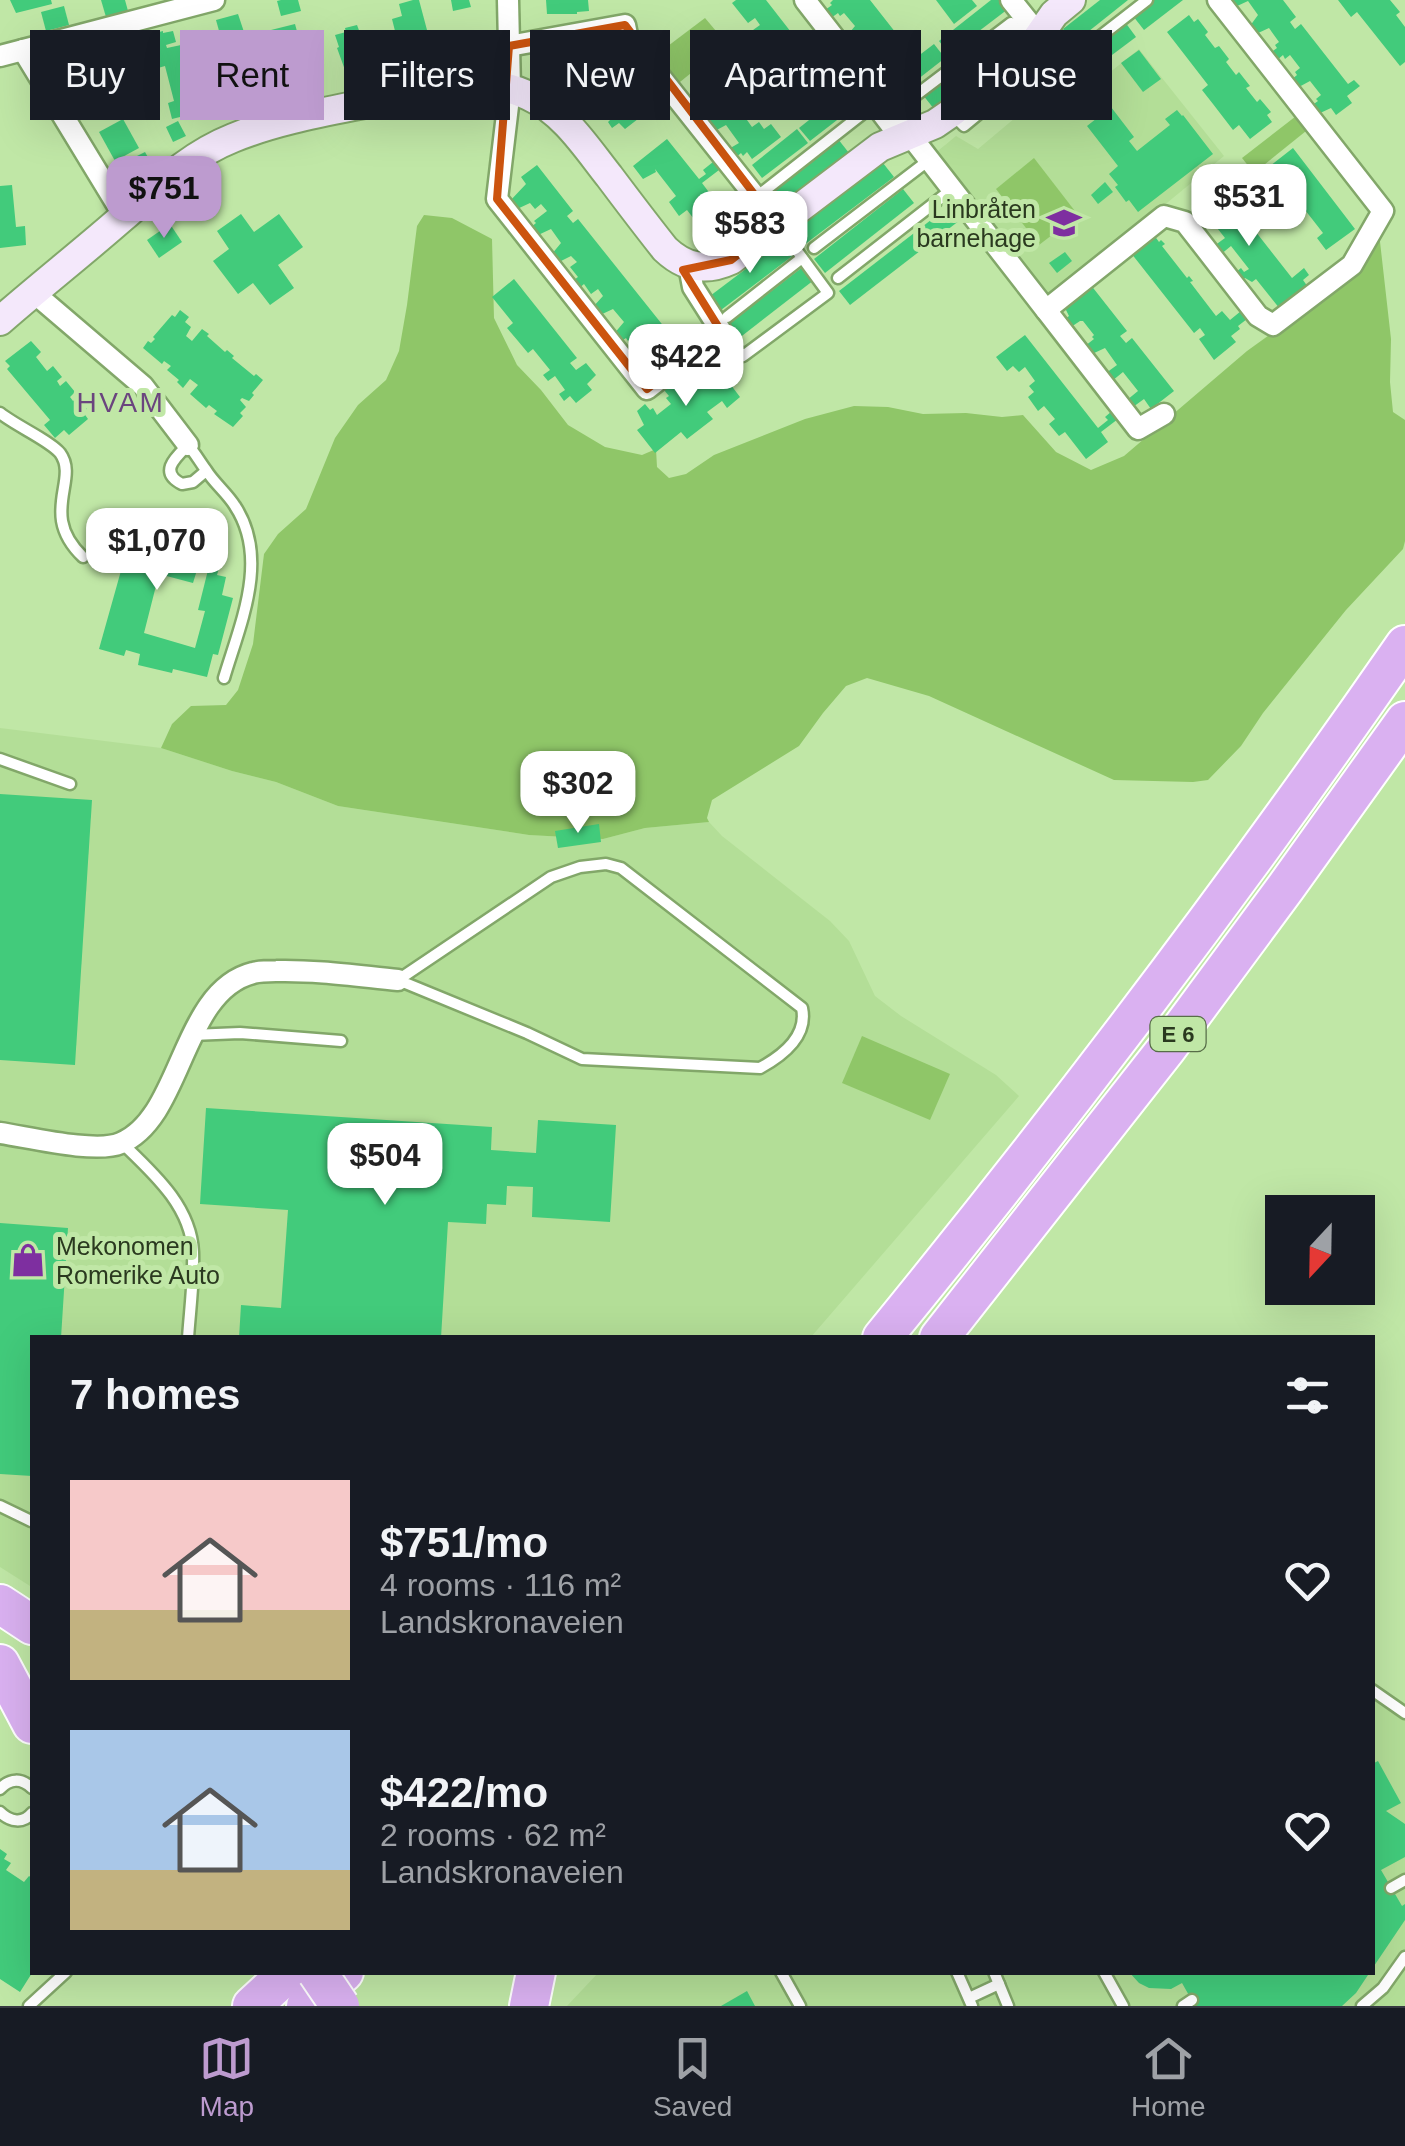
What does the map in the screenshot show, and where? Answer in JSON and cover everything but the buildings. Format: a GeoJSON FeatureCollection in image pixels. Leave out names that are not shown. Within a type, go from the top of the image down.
{"type":"FeatureCollection","features":[{"type":"Feature","properties":{"kind":"highway","name":"E 6"},"geometry":{"type":"LineString","coordinates":[[884,1335],[1139,1011],[1330,754],[1405,645]]}},
{"type":"Feature","properties":{"kind":"highway","name":"E 6"},"geometry":{"type":"LineString","coordinates":[[941,1335],[1166,1048],[1405,721]]}},
{"type":"Feature","properties":{"kind":"highway"},"geometry":{"type":"LineString","coordinates":[[0,1589],[30,1599]]}},
{"type":"Feature","properties":{"kind":"highway"},"geometry":{"type":"LineString","coordinates":[[0,1604],[30,1624]]}},
{"type":"Feature","properties":{"kind":"highway"},"geometry":{"type":"LineString","coordinates":[[0,1632],[30,1673]]}},
{"type":"Feature","properties":{"kind":"highway"},"geometry":{"type":"LineString","coordinates":[[0,1664],[30,1720]]}},
{"type":"Feature","properties":{"kind":"highway"},"geometry":{"type":"LineString","coordinates":[[236,2006],[264,1975]]}},
{"type":"Feature","properties":{"kind":"highway"},"geometry":{"type":"LineString","coordinates":[[252,2006],[286,1975]]}},
{"type":"Feature","properties":{"kind":"highway"},"geometry":{"type":"LineString","coordinates":[[320,1975],[338,2006],[364,1975]]}},
{"type":"Feature","properties":{"kind":"highway"},"geometry":{"type":"LineString","coordinates":[[306,2006],[342,1975]]}},
{"type":"Feature","properties":{"kind":"highway"},"geometry":{"type":"LineString","coordinates":[[348,1975],[370,2006]]}},
{"type":"Feature","properties":{"kind":"highway"},"geometry":{"type":"LineString","coordinates":[[529,2006],[535,1975]]}},
{"type":"Feature","properties":{"kind":"street"},"geometry":{"type":"LineString","coordinates":[[0,56],[214,0]]}},
{"type":"Feature","properties":{"kind":"street"},"geometry":{"type":"LineString","coordinates":[[508,0],[508,30]]}},
{"type":"Feature","properties":{"kind":"street"},"geometry":{"type":"LineString","coordinates":[[805,0],[903,136],[929,160],[1138,429],[1164,414]]}},
{"type":"Feature","properties":{"kind":"street"},"geometry":{"type":"LineString","coordinates":[[1010,0],[1035,30]]}},
{"type":"Feature","properties":{"kind":"street"},"geometry":{"type":"LineString","coordinates":[[1044,30],[1072,0]]}},
{"type":"Feature","properties":{"kind":"street"},"geometry":{"type":"LineString","coordinates":[[1046,310],[1164,216],[1185,222],[1258,316],[1273,325],[1352,265],[1383,211],[1218,0]]}},
{"type":"Feature","properties":{"kind":"street"},"geometry":{"type":"LineString","coordinates":[[510,46],[625,26],[627,36],[778,224]]}},
{"type":"Feature","properties":{"kind":"street"},"geometry":{"type":"LineString","coordinates":[[23,50],[124,216]]}},
{"type":"Feature","properties":{"kind":"street"},"geometry":{"type":"LineString","coordinates":[[510,88],[547,106],[564,120],[664,249],[688,266],[701,268],[731,260],[880,146],[941,120]]}},
{"type":"Feature","properties":{"kind":"street"},"geometry":{"type":"LineString","coordinates":[[0,321],[170,174],[204,152],[273,125],[344,109]]}},
{"type":"Feature","properties":{"kind":"street"},"geometry":{"type":"LineString","coordinates":[[506,120],[497,200],[647,389],[724,324],[693,286],[688,266]]}},
{"type":"Feature","properties":{"kind":"street"},"geometry":{"type":"LineString","coordinates":[[33,292],[143,386],[188,444]]}},
{"type":"Feature","properties":{"kind":"street"},"geometry":{"type":"LineString","coordinates":[[0,1133],[100,1148],[122,1143],[143,1126],[162,1099],[192,1034],[216,996],[231,981],[255,972],[306,970],[398,980]]}},
{"type":"Feature","properties":{"kind":"lane"},"geometry":{"type":"LineString","coordinates":[[1108,30],[1146,0]]}},
{"type":"Feature","properties":{"kind":"lane"},"geometry":{"type":"LineString","coordinates":[[1002,30],[1011,23],[1027,30]]}},
{"type":"Feature","properties":{"kind":"lane"},"geometry":{"type":"LineString","coordinates":[[921,91],[941,76]]}},
{"type":"Feature","properties":{"kind":"lane"},"geometry":{"type":"LineString","coordinates":[[764,191],[870,106],[903,136]]}},
{"type":"Feature","properties":{"kind":"lane"},"geometry":{"type":"LineString","coordinates":[[814,248],[929,160]]}},
{"type":"Feature","properties":{"kind":"lane"},"geometry":{"type":"LineString","coordinates":[[838,278],[952,189]]}},
{"type":"Feature","properties":{"kind":"lane"},"geometry":{"type":"LineString","coordinates":[[778,224],[828,293],[743,356],[724,324],[802,258]]}},
{"type":"Feature","properties":{"kind":"lane"},"geometry":{"type":"LineString","coordinates":[[0,413],[52,446],[63,459],[61,522],[68,540],[83,557]]}},
{"type":"Feature","properties":{"kind":"lane"},"geometry":{"type":"LineString","coordinates":[[206,472],[187,484],[178,483],[170,470],[173,460],[188,444],[236,508],[248,535],[251,556],[247,600],[224,678]]}},
{"type":"Feature","properties":{"kind":"lane"},"geometry":{"type":"LineString","coordinates":[[0,759],[70,784]]}},
{"type":"Feature","properties":{"kind":"lane"},"geometry":{"type":"LineString","coordinates":[[606,864],[622,868],[802,1008],[805,1020],[782,1056],[760,1068],[582,1059],[398,980],[551,877],[580,867],[606,864]]}},
{"type":"Feature","properties":{"kind":"lane"},"geometry":{"type":"LineString","coordinates":[[192,1034],[341,1041]]}},
{"type":"Feature","properties":{"kind":"lane"},"geometry":{"type":"LineString","coordinates":[[122,1143],[166,1190],[184,1218],[193,1250],[188,1335]]}},
{"type":"Feature","properties":{"kind":"lane"},"geometry":{"type":"LineString","coordinates":[[0,1506],[30,1521]]}},
{"type":"Feature","properties":{"kind":"lane"},"geometry":{"type":"LineString","coordinates":[[1375,1692],[1405,1712]]}},
{"type":"Feature","properties":{"kind":"lane"},"geometry":{"type":"LineString","coordinates":[[0,1789],[14,1780],[30,1786]]}},
{"type":"Feature","properties":{"kind":"lane"},"geometry":{"type":"LineString","coordinates":[[0,1812],[12,1820],[30,1817]]}},
{"type":"Feature","properties":{"kind":"lane"},"geometry":{"type":"LineString","coordinates":[[1392,1888],[1405,1880]]}},
{"type":"Feature","properties":{"kind":"lane"},"geometry":{"type":"LineString","coordinates":[[1362,2006],[1383,1988],[1405,1957]]}},
{"type":"Feature","properties":{"kind":"lane"},"geometry":{"type":"LineString","coordinates":[[29,2006],[63,1975]]}},
{"type":"Feature","properties":{"kind":"lane"},"geometry":{"type":"LineString","coordinates":[[784,1975],[800,2006]]}},
{"type":"Feature","properties":{"kind":"lane"},"geometry":{"type":"LineString","coordinates":[[958,1975],[970,2002],[996,1978],[1008,2006]]}},
{"type":"Feature","properties":{"kind":"lane"},"geometry":{"type":"LineString","coordinates":[[1106,1975],[1123,2006]]}},
{"type":"Feature","properties":{"kind":"highlighted area"},"geometry":{"type":"Polygon","coordinates":[[[625,25],[777,224],[731,260],[683,270],[721,331],[647,389],[497,199],[509,46],[625,25]]]}},
{"type":"Feature","properties":{"kind":"shaded area"},"geometry":{"type":"Polygon","coordinates":[[[705,18],[715,30],[690,30],[690,74],[675,86],[670,80],[670,44],[705,18]]]}},
{"type":"Feature","properties":{"kind":"shaded area","name":"Linbråten barnehage"},"geometry":{"type":"Polygon","coordinates":[[[1139,49],[1224,156],[1055,295],[1039,291],[933,155],[956,136],[978,149],[1013,120],[1112,120],[1112,71],[1139,49]]]}},
{"type":"Feature","properties":{"kind":"shaded area"},"geometry":{"type":"Polygon","coordinates":[[[1300,113],[1311,127],[1254,173],[1242,158],[1300,113]]]}},
{"type":"Feature","properties":{"kind":"shaded area"},"geometry":{"type":"Polygon","coordinates":[[[1034,158],[1078,215],[1039,245],[996,189],[1034,158]]]}},
{"type":"Feature","properties":{"kind":"shaded area"},"geometry":{"type":"Polygon","coordinates":[[[424,215],[452,218],[492,239],[494,318],[517,365],[568,425],[605,447],[642,455],[656,449],[657,467],[669,478],[686,474],[714,455],[805,419],[854,406],[923,414],[1023,415],[1056,452],[1091,470],[1124,456],[1247,351],[1294,317],[1378,224],[1391,339],[1393,412],[1405,420],[1403,549],[1346,610],[1241,746],[1208,780],[1114,780],[929,696],[867,678],[846,686],[799,746],[712,800],[709,822],[645,828],[603,839],[529,835],[338,806],[276,782],[161,748],[172,724],[191,706],[226,705],[238,690],[253,644],[264,554],[278,534],[306,509],[335,438],[358,405],[386,380],[399,351],[417,226],[424,215]]]}},
{"type":"Feature","properties":{"kind":"shaded area"},"geometry":{"type":"Polygon","coordinates":[[[0,728],[161,748],[276,782],[338,806],[529,835],[603,839],[645,828],[709,822],[830,921],[849,941],[875,996],[996,1075],[1019,1096],[813,1335],[30,1335],[30,1586],[0,1567],[0,728]]]}},
{"type":"Feature","properties":{"kind":"shaded area"},"geometry":{"type":"Polygon","coordinates":[[[862,1036],[950,1074],[930,1120],[842,1083],[862,1036]]]}},
{"type":"Feature","properties":{"kind":"shaded area"},"geometry":{"type":"Polygon","coordinates":[[[1375,1689],[1405,1711],[1405,2006],[567,2006],[596,1975],[1375,1975],[1375,1689]]]}},
{"type":"Feature","properties":{"kind":"place","name":"Linbråten barnehage"},"geometry":{"type":"Point","coordinates":[1064,223]}},
{"type":"Feature","properties":{"kind":"place","name":"Mekonomen Romerike Auto"},"geometry":{"type":"Point","coordinates":[28,1260]}},
{"type":"Feature","properties":{"kind":"district","name":"HVAM"},"geometry":{"type":"Point","coordinates":[121,402]}}]}
